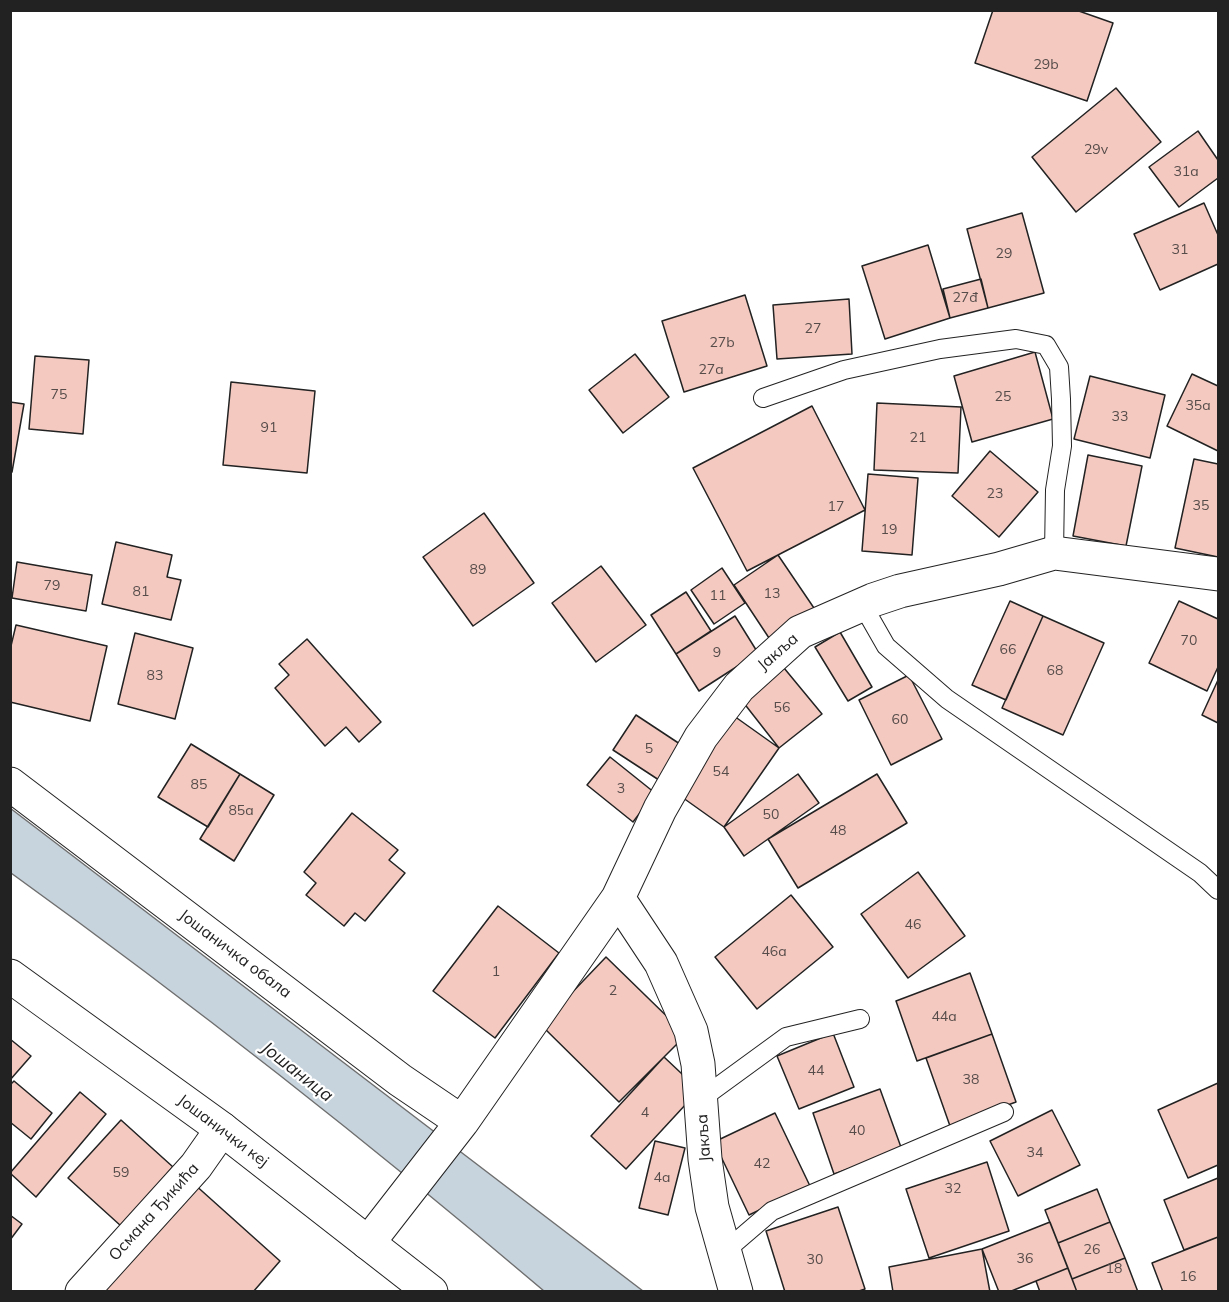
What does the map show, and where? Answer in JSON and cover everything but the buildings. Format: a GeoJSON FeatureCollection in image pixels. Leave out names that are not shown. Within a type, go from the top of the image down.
{"type":"FeatureCollection","features":[{"type":"Feature","properties":{"kind":"street","name":"Јакља"},"geometry":{"type":"LineString","coordinates":[[368,1243],[457,1127],[618,898],[660,809],[701,737],[740,687],[800,632],[862,604],[900,591],[999,569],[1054,553],[1218,574]]}},
{"type":"Feature","properties":{"kind":"street","name":"Јошаничка обала"},"geometry":{"type":"LineString","coordinates":[[10,784],[400,1080],[457,1127]]}},
{"type":"Feature","properties":{"kind":"street","name":"Јакља"},"geometry":{"type":"LineString","coordinates":[[618,898],[661,963],[691,1031],[698,1065],[706,1168],[723,1252],[736,1292]]}},
{"type":"Feature","properties":{"kind":"street","name":"Јошанички кеј"},"geometry":{"type":"LineString","coordinates":[[10,975],[222,1129],[368,1243],[418,1288]]}},
{"type":"Feature","properties":{"kind":"street","name":"Османа Ђикића"},"geometry":{"type":"LineString","coordinates":[[82,1292],[196,1166],[222,1129]]}},
{"type":"Feature","properties":{"kind":"lane"},"geometry":{"type":"LineString","coordinates":[[763,398],[844,370],[940,349],[1016,339],[1047,345],[1059,367],[1061,399],[1062,446],[1055,490],[1054,553]]}},
{"type":"Feature","properties":{"kind":"lane"},"geometry":{"type":"LineString","coordinates":[[862,604],[886,646],[946,699],[1200,873],[1218,890]]}},
{"type":"Feature","properties":{"kind":"lane"},"geometry":{"type":"LineString","coordinates":[[701,1099],[786,1037],[860,1019]]}},
{"type":"Feature","properties":{"kind":"lane"},"geometry":{"type":"LineString","coordinates":[[723,1252],[772,1210],[1004,1112]]}},
{"type":"Feature","properties":{"kind":"water","name":"Јошаница"},"geometry":{"type":"Polygon","coordinates":[[[10,808],[643,1291],[544,1291],[282,1077],[147,973],[11,873],[10,808]]]}}]}
